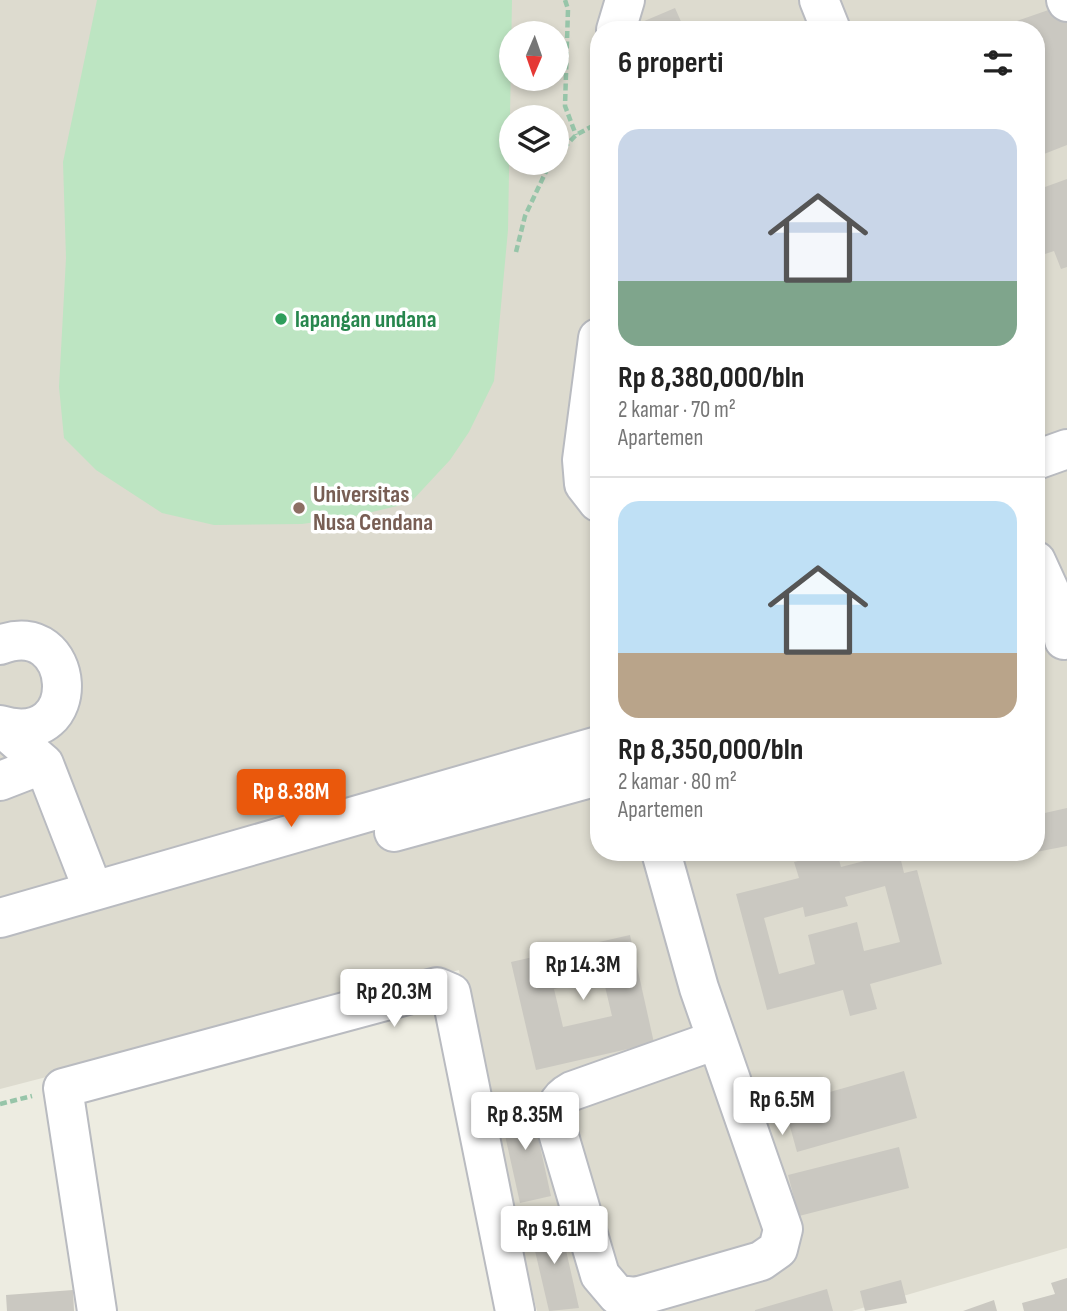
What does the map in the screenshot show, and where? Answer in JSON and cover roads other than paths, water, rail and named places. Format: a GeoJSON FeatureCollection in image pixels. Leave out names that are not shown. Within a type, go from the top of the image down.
{"type":"FeatureCollection","features":[{"type":"Feature","properties":{"kind":"street"},"geometry":{"type":"LineString","coordinates":[[619,21],[625,0]]}},
{"type":"Feature","properties":{"kind":"street"},"geometry":{"type":"LineString","coordinates":[[819,0],[827,21]]}},
{"type":"Feature","properties":{"kind":"street"},"geometry":{"type":"LineString","coordinates":[[590,399],[582,460],[584,484],[590,492]]}},
{"type":"Feature","properties":{"kind":"street"},"geometry":{"type":"LineString","coordinates":[[1045,457],[1067,449]]}},
{"type":"Feature","properties":{"kind":"street"},"geometry":{"type":"LineString","coordinates":[[1045,593],[1055,628]]}},
{"type":"Feature","properties":{"kind":"street"},"geometry":{"type":"LineString","coordinates":[[1,642],[22,640],[41,646],[56,660],[64,678],[62,697],[53,715],[44,764],[81,903]]}},
{"type":"Feature","properties":{"kind":"street"},"geometry":{"type":"LineString","coordinates":[[0,725],[17,730],[36,726],[53,715]]}},
{"type":"Feature","properties":{"kind":"street"},"geometry":{"type":"LineString","coordinates":[[0,725],[44,764]]}},
{"type":"Feature","properties":{"kind":"street"},"geometry":{"type":"LineString","coordinates":[[0,918],[81,903],[590,748]]}},
{"type":"Feature","properties":{"kind":"street"},"geometry":{"type":"LineString","coordinates":[[0,781],[44,764]]}},
{"type":"Feature","properties":{"kind":"street"},"geometry":{"type":"LineString","coordinates":[[0,942],[81,903],[134,902],[590,778]]}},
{"type":"Feature","properties":{"kind":"street"},"geometry":{"type":"LineString","coordinates":[[663,861],[716,1040],[781,1216],[782,1241],[772,1254],[761,1261],[636,1297],[617,1295],[600,1275],[556,1126],[558,1103],[572,1091],[716,1040]]}},
{"type":"Feature","properties":{"kind":"street"},"geometry":{"type":"LineString","coordinates":[[97,1311],[63,1088],[437,987],[451,993],[515,1311]]}},
{"type":"Feature","properties":{"kind":"place","name":"lapangan undana"},"geometry":{"type":"Point","coordinates":[281,319]}},
{"type":"Feature","properties":{"kind":"place","name":"Universitas Nusa Cendana"},"geometry":{"type":"Point","coordinates":[299,508]}}]}
